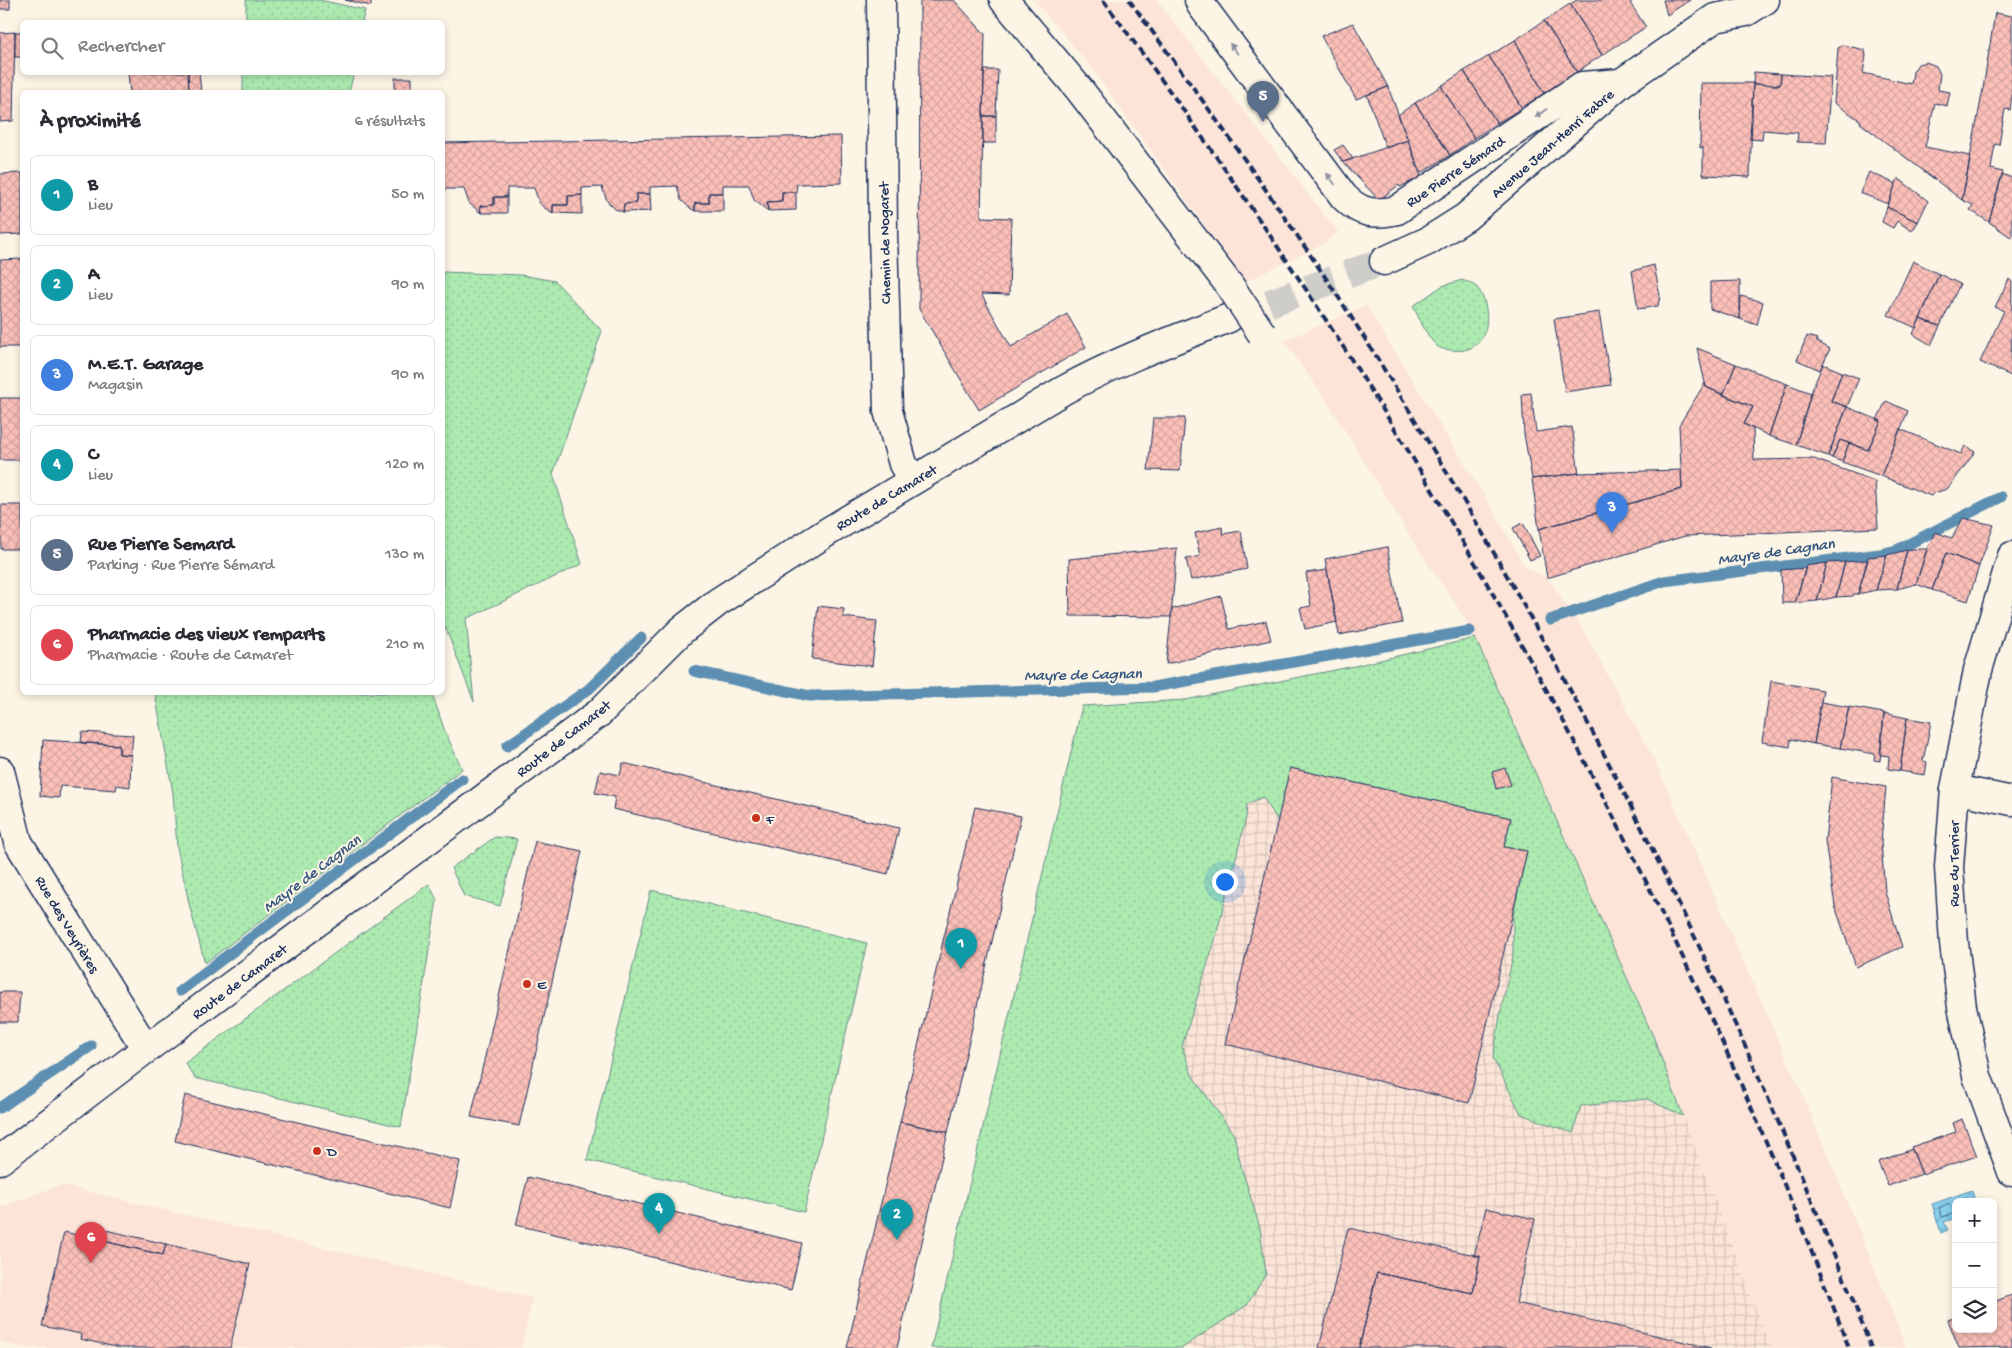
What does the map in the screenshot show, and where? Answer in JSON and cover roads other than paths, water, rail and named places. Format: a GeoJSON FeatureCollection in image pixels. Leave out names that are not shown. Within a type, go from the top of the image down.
{"type":"FeatureCollection","features":[{"type":"Feature","properties":{"kind":"main road","name":"Chemin de Nogaret"},"geometry":{"type":"LineString","coordinates":[[880,0],[883,233],[888,411],[904,464],[914,480]]}},
{"type":"Feature","properties":{"kind":"main road"},"geometry":{"type":"LineString","coordinates":[[1004,0],[1079,89],[1230,286],[1262,334]]}},
{"type":"Feature","properties":{"kind":"main road","name":"Rue Pierre Sémard"},"geometry":{"type":"LineString","coordinates":[[1199,0],[1344,197],[1354,206],[1366,212],[1382,213],[1397,210],[1582,86],[1621,83]]}},
{"type":"Feature","properties":{"kind":"main road","name":"Avenue Jean-Henri Fabre"},"geometry":{"type":"LineString","coordinates":[[1384,261],[1428,241],[1466,217],[1621,83],[1719,9],[1746,12],[1764,0]]}},
{"type":"Feature","properties":{"kind":"main road","name":"Route de Camaret"},"geometry":{"type":"LineString","coordinates":[[0,1160],[598,713],[682,630],[718,602],[914,480],[1102,369],[1229,318]]}},
{"type":"Feature","properties":{"kind":"main road","name":"Rue du Terrier"},"geometry":{"type":"LineString","coordinates":[[2012,556],[1978,670],[1954,789],[1949,867],[1954,943],[1962,1007],[1978,1076],[2012,1172]]}},
{"type":"Feature","properties":{"kind":"main road","name":"Rue des Veyrières"},"geometry":{"type":"LineString","coordinates":[[1,786],[18,842],[146,1049]]}},
{"type":"Feature","properties":{"kind":"main road"},"geometry":{"type":"LineString","coordinates":[[1954,789],[2012,801]]}},
{"type":"Feature","properties":{"kind":"water"},"geometry":{"type":"Polygon","coordinates":[[[1972,1190],[1974,1198],[1952,1198],[1952,1219],[1944,1222],[1948,1230],[1941,1233],[1932,1204],[1972,1190]]]}},
{"type":"Feature","properties":{"kind":"waterway","name":"Mayre de Cagnan"},"geometry":{"type":"LineString","coordinates":[[1550,620],[1664,581],[1880,554],[1897,550],[2001,497]]}},
{"type":"Feature","properties":{"kind":"waterway","name":"Mayre de Cagnan"},"geometry":{"type":"LineString","coordinates":[[694,671],[810,696],[1153,687],[1470,631]]}},
{"type":"Feature","properties":{"kind":"waterway","name":"Mayre de Cagnan"},"geometry":{"type":"LineString","coordinates":[[507,746],[589,689],[641,638]]}},
{"type":"Feature","properties":{"kind":"waterway","name":"Mayre de Cagnan"},"geometry":{"type":"LineString","coordinates":[[180,991],[462,779]]}},
{"type":"Feature","properties":{"kind":"waterway","name":"Mayre de Cagnan"},"geometry":{"type":"LineString","coordinates":[[0,1108],[91,1046]]}},
{"type":"Feature","properties":{"kind":"tunnel"},"geometry":{"type":"LineString","coordinates":[[1229,318],[1384,261]]}},
{"type":"Feature","properties":{"kind":"railway"},"geometry":{"type":"LineString","coordinates":[[1103,0],[1216,157],[1324,317],[1426,481],[1523,648],[1614,818],[1699,992],[1777,1168],[1849,1348]]}},
{"type":"Feature","properties":{"kind":"railway"},"geometry":{"type":"LineString","coordinates":[[1129,0],[1291,226],[1341,301],[1473,517],[1573,695],[1620,785],[1709,968],[1792,1154],[1843,1275],[1871,1348]]}},
{"type":"Feature","properties":{"kind":"place","name":"Rue Pierre Semard"},"geometry":{"type":"Point","coordinates":[1263,122]}},
{"type":"Feature","properties":{"kind":"place","name":"M.E.T. Garage"},"geometry":{"type":"Point","coordinates":[1612,533]}},
{"type":"Feature","properties":{"kind":"place","name":"F"},"geometry":{"type":"Point","coordinates":[756,818]}},
{"type":"Feature","properties":{"kind":"place","name":"B"},"geometry":{"type":"Point","coordinates":[961,969]}},
{"type":"Feature","properties":{"kind":"place","name":"E"},"geometry":{"type":"Point","coordinates":[527,984]}},
{"type":"Feature","properties":{"kind":"place","name":"D"},"geometry":{"type":"Point","coordinates":[317,1151]}},
{"type":"Feature","properties":{"kind":"place","name":"C"},"geometry":{"type":"Point","coordinates":[659,1234]}},
{"type":"Feature","properties":{"kind":"place","name":"A"},"geometry":{"type":"Point","coordinates":[897,1240]}},
{"type":"Feature","properties":{"kind":"place","name":"Pharmacie des vieux remparts"},"geometry":{"type":"Point","coordinates":[91,1263]}}]}
